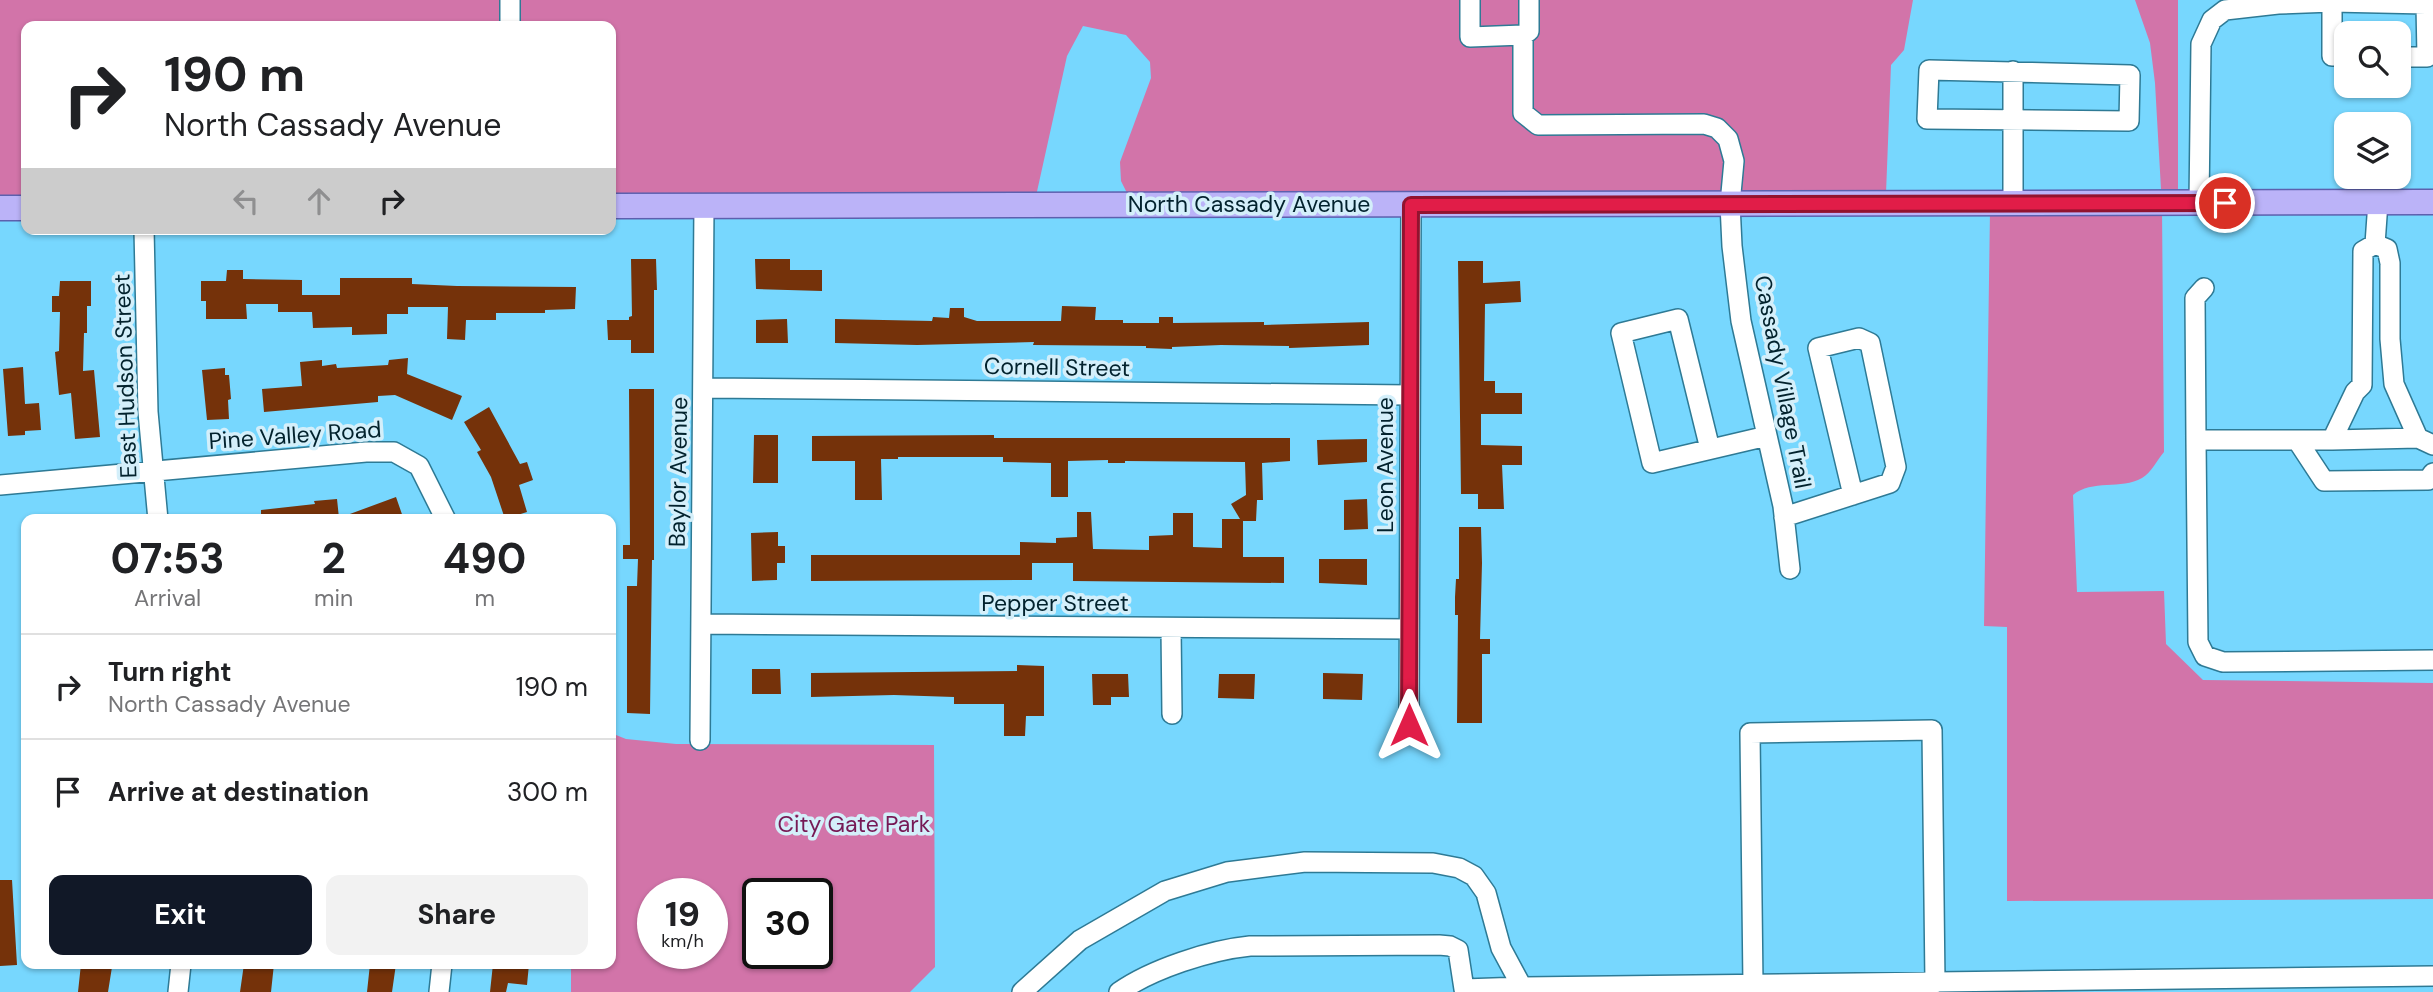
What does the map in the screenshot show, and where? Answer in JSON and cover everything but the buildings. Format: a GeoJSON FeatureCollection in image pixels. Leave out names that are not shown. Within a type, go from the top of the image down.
{"type":"FeatureCollection","features":[{"type":"Feature","properties":{"kind":"main road","name":"North Cassady Avenue"},"geometry":{"type":"LineString","coordinates":[[616,206],[2433,202]]}},
{"type":"Feature","properties":{"kind":"main road"},"geometry":{"type":"LineString","coordinates":[[0,208],[21,208]]}},
{"type":"Feature","properties":{"kind":"street"},"geometry":{"type":"LineString","coordinates":[[510,0],[510,21]]}},
{"type":"Feature","properties":{"kind":"street"},"geometry":{"type":"LineString","coordinates":[[1470,0],[1470,37],[1523,35],[1529,31],[1529,0]]}},
{"type":"Feature","properties":{"kind":"street"},"geometry":{"type":"LineString","coordinates":[[2199,203],[2201,44],[2212,20],[2211,0]]}},
{"type":"Feature","properties":{"kind":"street"},"geometry":{"type":"LineString","coordinates":[[2212,20],[2225,10],[2278,2],[2426,4],[2427,57],[2411,57]]}},
{"type":"Feature","properties":{"kind":"street"},"geometry":{"type":"LineString","coordinates":[[2332,2],[2334,56]]}},
{"type":"Feature","properties":{"kind":"street","name":"Cassady Village Trail"},"geometry":{"type":"LineString","coordinates":[[1523,35],[1523,113],[1538,125],[1704,124],[1717,128],[1728,139],[1734,160],[1730,204],[1741,321],[1784,517],[1790,569]]}},
{"type":"Feature","properties":{"kind":"street"},"geometry":{"type":"LineString","coordinates":[[1929,70],[2013,71],[2130,75],[2129,121],[1927,118],[1929,70]]}},
{"type":"Feature","properties":{"kind":"street"},"geometry":{"type":"LineString","coordinates":[[2013,71],[2013,204]]}},
{"type":"Feature","properties":{"kind":"street"},"geometry":{"type":"LineString","coordinates":[[2375,244],[2378,202]]}},
{"type":"Feature","properties":{"kind":"street","name":"Baylor Avenue"},"geometry":{"type":"LineString","coordinates":[[700,740],[704,205]]}},
{"type":"Feature","properties":{"kind":"street","name":"Leon Avenue"},"geometry":{"type":"LineString","coordinates":[[1409,725],[1411,205]]}},
{"type":"Feature","properties":{"kind":"street","name":"East Hudson Street"},"geometry":{"type":"LineString","coordinates":[[144,235],[147,400],[157,514]]}},
{"type":"Feature","properties":{"kind":"street"},"geometry":{"type":"LineString","coordinates":[[2332,440],[2362,384],[2364,251],[2375,244]]}},
{"type":"Feature","properties":{"kind":"street"},"geometry":{"type":"LineString","coordinates":[[2196,440],[2425,441],[2394,384],[2390,339],[2390,263],[2387,249],[2375,244]]}},
{"type":"Feature","properties":{"kind":"street"},"geometry":{"type":"LineString","coordinates":[[2204,288],[2195,298],[2198,642],[2205,656],[2223,662],[2433,660]]}},
{"type":"Feature","properties":{"kind":"street"},"geometry":{"type":"LineString","coordinates":[[1710,449],[1678,319],[1621,333],[1652,463],[1767,436]]}},
{"type":"Feature","properties":{"kind":"street"},"geometry":{"type":"LineString","coordinates":[[1784,517],[1853,495],[1890,483],[1896,467],[1870,343],[1859,338],[1818,348],[1853,495]]}},
{"type":"Feature","properties":{"kind":"street","name":"Cornell Street"},"geometry":{"type":"LineString","coordinates":[[704,388],[1410,395]]}},
{"type":"Feature","properties":{"kind":"street"},"geometry":{"type":"LineString","coordinates":[[2297,440],[2324,481],[2428,480],[2433,473]]}},
{"type":"Feature","properties":{"kind":"street","name":"Pine Valley Road"},"geometry":{"type":"LineString","coordinates":[[0,485],[366,452],[394,452],[419,466],[443,514]]}},
{"type":"Feature","properties":{"kind":"street","name":"Pepper Street"},"geometry":{"type":"LineString","coordinates":[[701,624],[1409,629]]}},
{"type":"Feature","properties":{"kind":"street"},"geometry":{"type":"LineString","coordinates":[[1171,628],[1171,714]]}},
{"type":"Feature","properties":{"kind":"street"},"geometry":{"type":"LineString","coordinates":[[1753,985],[1750,733],[1932,730],[1935,983]]}},
{"type":"Feature","properties":{"kind":"street"},"geometry":{"type":"LineString","coordinates":[[1022,992],[1080,940],[1165,891],[1227,872],[1305,862],[1433,863],[1459,868],[1474,876],[1486,893],[1501,948],[1522,990]]}},
{"type":"Feature","properties":{"kind":"street"},"geometry":{"type":"LineString","coordinates":[[1119,992],[1195,957],[1228,948],[1264,946],[1450,946],[1458,950],[1464,989],[2433,976]]}},
{"type":"Feature","properties":{"kind":"street"},"geometry":{"type":"LineString","coordinates":[[178,992],[180,969]]}},
{"type":"Feature","properties":{"kind":"street"},"geometry":{"type":"LineString","coordinates":[[439,992],[441,969]]}},
{"type":"Feature","properties":{"kind":"green space"},"geometry":{"type":"Polygon","coordinates":[[[0,0],[1913,0],[1904,50],[1891,65],[1886,193],[1128,195],[1121,181],[1120,162],[1151,78],[1150,62],[1126,35],[1083,26],[1067,56],[1036,196],[616,198],[616,21],[21,21],[21,198],[0,198],[0,0]]]}},
{"type":"Feature","properties":{"kind":"green space"},"geometry":{"type":"Polygon","coordinates":[[[2135,0],[2178,0],[2178,190],[2161,189],[2150,43],[2135,0]]]}},
{"type":"Feature","properties":{"kind":"green space"},"geometry":{"type":"Polygon","coordinates":[[[2162,208],[2164,452],[2145,476],[2134,482],[2089,487],[2073,495],[2077,592],[2164,591],[2166,644],[2203,680],[2433,683],[2433,899],[2007,901],[2007,627],[1984,626],[1990,211],[2162,208]]]}},
{"type":"Feature","properties":{"kind":"green space","name":"City Gate Park"},"geometry":{"type":"Polygon","coordinates":[[[616,735],[626,739],[676,744],[934,745],[935,967],[910,992],[571,992],[571,969],[616,969],[616,735]]]}},
{"type":"Feature","properties":{"kind":"route"},"geometry":{"type":"LineString","coordinates":[[1409,725],[1411,205],[2225,203]]}}]}
